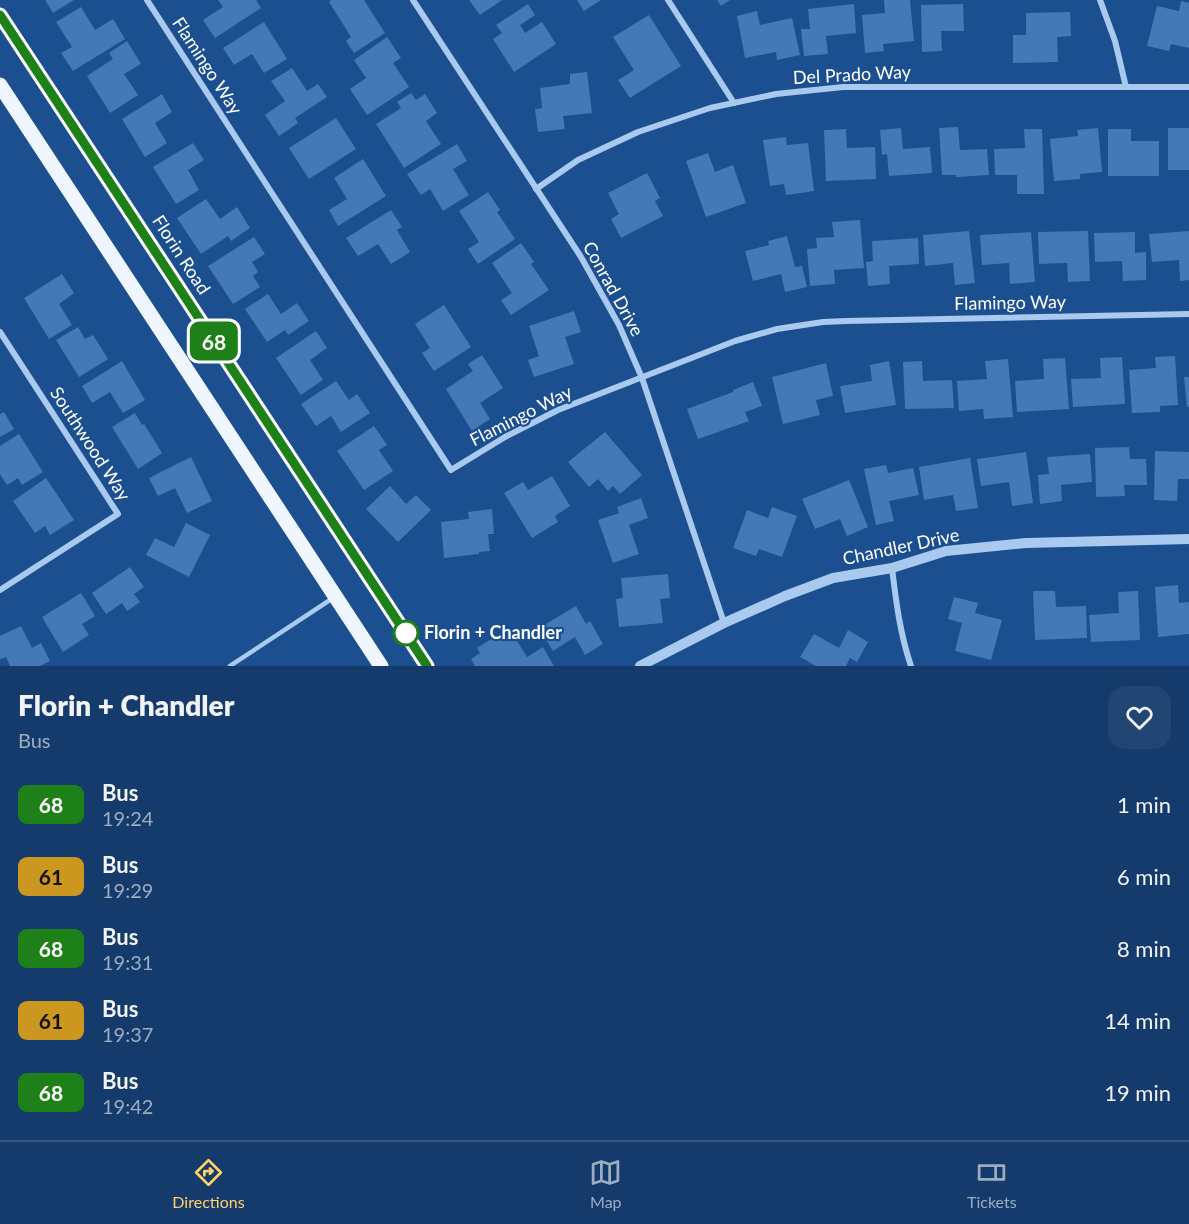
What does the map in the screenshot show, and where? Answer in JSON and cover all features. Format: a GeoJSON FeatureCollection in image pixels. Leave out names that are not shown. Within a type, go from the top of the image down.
{"type":"FeatureCollection","features":[{"type":"Feature","properties":{"kind":"main road","name":"Florin Road"},"geometry":{"type":"LineString","coordinates":[[0,15],[427,666]]}},
{"type":"Feature","properties":{"kind":"main road"},"geometry":{"type":"LineString","coordinates":[[0,85],[381,666]]}},
{"type":"Feature","properties":{"kind":"street","name":"Flamingo Way"},"geometry":{"type":"LineString","coordinates":[[147,0],[452,470],[505,437],[558,410],[735,341],[777,329],[823,322],[1189,314]]}},
{"type":"Feature","properties":{"kind":"street","name":"Conrad Drive"},"geometry":{"type":"LineString","coordinates":[[412,0],[581,257],[619,325],[642,378],[724,623]]}},
{"type":"Feature","properties":{"kind":"street"},"geometry":{"type":"LineString","coordinates":[[668,0],[734,103]]}},
{"type":"Feature","properties":{"kind":"street"},"geometry":{"type":"LineString","coordinates":[[1100,0],[1115,41],[1126,87]]}},
{"type":"Feature","properties":{"kind":"street","name":"Del Prado Way"},"geometry":{"type":"LineString","coordinates":[[536,189],[578,160],[638,132],[710,108],[776,94],[843,87],[1189,87]]}},
{"type":"Feature","properties":{"kind":"street","name":"Southwood Way"},"geometry":{"type":"LineString","coordinates":[[0,332],[118,514],[0,590]]}},
{"type":"Feature","properties":{"kind":"street","name":"Chandler Drive"},"geometry":{"type":"LineString","coordinates":[[640,666],[724,623],[785,596],[833,578],[892,567],[946,551],[1026,543],[1189,539]]}},
{"type":"Feature","properties":{"kind":"street"},"geometry":{"type":"LineString","coordinates":[[892,567],[899,621],[911,666]]}},
{"type":"Feature","properties":{"kind":"lane"},"geometry":{"type":"LineString","coordinates":[[230,666],[335,596]]}},
{"type":"Feature","properties":{"kind":"building"},"geometry":{"type":"Polygon","coordinates":[[[45,0],[74,0],[53,13],[45,0]]]}},
{"type":"Feature","properties":{"kind":"building"},"geometry":{"type":"Polygon","coordinates":[[[218,0],[256,0],[261,8],[215,38],[203,20],[223,7],[218,0]]]}},
{"type":"Feature","properties":{"kind":"building"},"geometry":{"type":"Polygon","coordinates":[[[331,0],[364,0],[385,33],[354,53],[346,41],[351,37],[329,2],[331,0]]]}},
{"type":"Feature","properties":{"kind":"building"},"geometry":{"type":"Polygon","coordinates":[[[469,0],[502,0],[480,15],[469,0]]]}},
{"type":"Feature","properties":{"kind":"building"},"geometry":{"type":"Polygon","coordinates":[[[577,0],[601,0],[584,11],[577,0]]]}},
{"type":"Feature","properties":{"kind":"building"},"geometry":{"type":"Polygon","coordinates":[[[717,0],[730,0],[721,6],[717,0]]]}},
{"type":"Feature","properties":{"kind":"building"},"geometry":{"type":"Polygon","coordinates":[[[884,0],[910,0],[914,41],[883,44],[884,51],[865,53],[862,15],[885,13],[884,0]]]}},
{"type":"Feature","properties":{"kind":"building"},"geometry":{"type":"Polygon","coordinates":[[[1181,1],[1189,3],[1189,48],[1171,44],[1169,51],[1147,46],[1157,6],[1179,11],[1181,1]]]}},
{"type":"Feature","properties":{"kind":"building"},"geometry":{"type":"Polygon","coordinates":[[[528,4],[535,15],[520,25],[525,33],[542,22],[556,44],[514,72],[493,39],[502,33],[496,25],[528,4]]]}},
{"type":"Feature","properties":{"kind":"building"},"geometry":{"type":"Polygon","coordinates":[[[854,4],[856,33],[826,36],[828,54],[804,56],[801,29],[810,29],[808,9],[854,4]]]}},
{"type":"Feature","properties":{"kind":"building"},"geometry":{"type":"Polygon","coordinates":[[[963,4],[964,31],[941,31],[942,51],[922,52],[921,5],[963,4]]]}},
{"type":"Feature","properties":{"kind":"building"},"geometry":{"type":"Polygon","coordinates":[[[81,7],[95,30],[113,19],[125,39],[73,71],[61,53],[72,47],[56,22],[81,7]]]}},
{"type":"Feature","properties":{"kind":"building"},"geometry":{"type":"Polygon","coordinates":[[[757,11],[760,25],[792,18],[800,55],[777,60],[776,52],[745,58],[737,16],[757,11]]]}},
{"type":"Feature","properties":{"kind":"building"},"geometry":{"type":"Polygon","coordinates":[[[1070,12],[1071,36],[1057,37],[1058,62],[1013,63],[1013,35],[1026,35],[1026,13],[1070,12]]]}},
{"type":"Feature","properties":{"kind":"building"},"geometry":{"type":"Polygon","coordinates":[[[649,15],[681,66],[630,98],[618,80],[634,70],[613,37],[649,15]]]}},
{"type":"Feature","properties":{"kind":"building"},"geometry":{"type":"Polygon","coordinates":[[[264,22],[287,59],[264,73],[252,54],[234,65],[223,48],[264,22]]]}},
{"type":"Feature","properties":{"kind":"building"},"geometry":{"type":"Polygon","coordinates":[[[387,37],[401,58],[393,63],[409,87],[367,115],[350,89],[366,78],[354,60],[387,37]]]}},
{"type":"Feature","properties":{"kind":"building"},"geometry":{"type":"Polygon","coordinates":[[[127,41],[141,64],[124,74],[138,95],[110,113],[87,76],[113,59],[109,53],[127,41]]]}},
{"type":"Feature","properties":{"kind":"building"},"geometry":{"type":"Polygon","coordinates":[[[292,68],[307,91],[318,84],[327,97],[295,118],[298,123],[279,136],[265,115],[285,101],[271,81],[292,68]]]}},
{"type":"Feature","properties":{"kind":"building"},"geometry":{"type":"Polygon","coordinates":[[[587,72],[592,113],[563,116],[565,129],[538,132],[535,109],[542,108],[540,88],[570,84],[570,74],[587,72]]]}},
{"type":"Feature","properties":{"kind":"building"},"geometry":{"type":"Polygon","coordinates":[[[411,93],[416,100],[425,94],[437,113],[426,121],[441,144],[404,168],[376,124],[401,108],[397,102],[411,93]]]}},
{"type":"Feature","properties":{"kind":"building"},"geometry":{"type":"Polygon","coordinates":[[[162,94],[172,112],[155,123],[167,143],[145,157],[122,119],[162,94]]]}},
{"type":"Feature","properties":{"kind":"building"},"geometry":{"type":"Polygon","coordinates":[[[336,118],[356,149],[309,179],[289,148],[336,118]]]}},
{"type":"Feature","properties":{"kind":"building"},"geometry":{"type":"Polygon","coordinates":[[[958,127],[960,150],[987,149],[989,175],[956,177],[956,175],[942,175],[939,128],[958,127]]]}},
{"type":"Feature","properties":{"kind":"building"},"geometry":{"type":"Polygon","coordinates":[[[901,128],[903,149],[930,147],[932,173],[889,176],[887,154],[882,155],[880,130],[901,128]]]}},
{"type":"Feature","properties":{"kind":"building"},"geometry":{"type":"Polygon","coordinates":[[[1098,128],[1102,172],[1080,174],[1080,179],[1054,181],[1050,139],[1078,136],[1077,130],[1098,128]]]}},
{"type":"Feature","properties":{"kind":"building"},"geometry":{"type":"Polygon","coordinates":[[[1168,128],[1189,128],[1189,170],[1168,170],[1168,128]]]}},
{"type":"Feature","properties":{"kind":"building"},"geometry":{"type":"Polygon","coordinates":[[[846,129],[847,148],[875,147],[876,179],[826,181],[824,130],[846,129]]]}},
{"type":"Feature","properties":{"kind":"building"},"geometry":{"type":"Polygon","coordinates":[[[1024,129],[1042,129],[1044,194],[1017,194],[1017,175],[995,175],[994,149],[1025,148],[1024,129]]]}},
{"type":"Feature","properties":{"kind":"building"},"geometry":{"type":"Polygon","coordinates":[[[1108,129],[1131,129],[1131,141],[1159,141],[1159,176],[1108,176],[1108,129]]]}},
{"type":"Feature","properties":{"kind":"building"},"geometry":{"type":"Polygon","coordinates":[[[786,137],[787,145],[808,143],[814,191],[786,195],[784,184],[770,186],[763,140],[786,137]]]}},
{"type":"Feature","properties":{"kind":"building"},"geometry":{"type":"Polygon","coordinates":[[[193,143],[204,160],[188,170],[199,190],[176,204],[153,167],[193,143]]]}},
{"type":"Feature","properties":{"kind":"building"},"geometry":{"type":"Polygon","coordinates":[[[457,144],[467,161],[453,169],[469,195],[443,211],[430,189],[421,195],[407,174],[457,144]]]}},
{"type":"Feature","properties":{"kind":"building"},"geometry":{"type":"Polygon","coordinates":[[[708,153],[715,172],[733,165],[746,203],[706,217],[686,161],[708,153]]]}},
{"type":"Feature","properties":{"kind":"building"},"geometry":{"type":"Polygon","coordinates":[[[363,159],[386,196],[338,226],[329,210],[347,199],[334,178],[363,159]]]}},
{"type":"Feature","properties":{"kind":"building"},"geometry":{"type":"Polygon","coordinates":[[[647,173],[660,198],[655,201],[663,216],[621,238],[611,219],[619,214],[608,193],[647,173]]]}},
{"type":"Feature","properties":{"kind":"building"},"geometry":{"type":"Polygon","coordinates":[[[488,192],[500,210],[497,212],[515,239],[478,264],[468,249],[479,242],[459,211],[488,192]]]}},
{"type":"Feature","properties":{"kind":"building"},"geometry":{"type":"Polygon","coordinates":[[[206,199],[220,219],[237,207],[250,228],[231,241],[228,236],[201,254],[177,218],[206,199]]]}},
{"type":"Feature","properties":{"kind":"building"},"geometry":{"type":"Polygon","coordinates":[[[391,210],[402,227],[397,230],[410,252],[391,264],[378,244],[358,256],[346,238],[391,210]]]}},
{"type":"Feature","properties":{"kind":"building"},"geometry":{"type":"Polygon","coordinates":[[[860,220],[864,268],[834,270],[835,284],[810,286],[807,249],[817,248],[816,238],[834,237],[832,222],[860,220]]]}},
{"type":"Feature","properties":{"kind":"building"},"geometry":{"type":"Polygon","coordinates":[[[969,231],[975,283],[955,285],[953,263],[925,266],[923,235],[969,231]]]}},
{"type":"Feature","properties":{"kind":"building"},"geometry":{"type":"Polygon","coordinates":[[[1088,231],[1090,281],[1068,282],[1067,263],[1039,264],[1038,232],[1088,231]]]}},
{"type":"Feature","properties":{"kind":"building"},"geometry":{"type":"Polygon","coordinates":[[[1189,231],[1189,280],[1180,281],[1179,260],[1152,262],[1149,234],[1189,231]]]}},
{"type":"Feature","properties":{"kind":"building"},"geometry":{"type":"Polygon","coordinates":[[[1031,232],[1035,282],[1010,284],[1009,263],[982,265],[980,235],[1031,232]]]}},
{"type":"Feature","properties":{"kind":"building"},"geometry":{"type":"Polygon","coordinates":[[[1135,232],[1135,253],[1146,252],[1146,280],[1123,281],[1122,261],[1095,262],[1094,233],[1135,232]]]}},
{"type":"Feature","properties":{"kind":"building"},"geometry":{"type":"Polygon","coordinates":[[[787,236],[795,267],[802,266],[807,287],[785,292],[781,274],[753,281],[745,251],[769,245],[768,241],[787,236]]]}},
{"type":"Feature","properties":{"kind":"building"},"geometry":{"type":"Polygon","coordinates":[[[254,237],[265,254],[252,262],[258,272],[253,276],[260,287],[233,304],[208,266],[254,237]]]}},
{"type":"Feature","properties":{"kind":"building"},"geometry":{"type":"Polygon","coordinates":[[[918,238],[919,264],[889,266],[890,284],[868,286],[866,262],[873,261],[872,241],[918,238]]]}},
{"type":"Feature","properties":{"kind":"building"},"geometry":{"type":"Polygon","coordinates":[[[521,243],[534,262],[531,264],[549,290],[511,315],[501,300],[512,293],[492,263],[521,243]]]}},
{"type":"Feature","properties":{"kind":"building"},"geometry":{"type":"Polygon","coordinates":[[[62,274],[74,293],[59,304],[72,325],[49,339],[24,298],[62,274]]]}},
{"type":"Feature","properties":{"kind":"building"},"geometry":{"type":"Polygon","coordinates":[[[268,294],[281,314],[297,303],[309,321],[288,335],[285,330],[267,342],[245,309],[268,294]]]}},
{"type":"Feature","properties":{"kind":"building"},"geometry":{"type":"Polygon","coordinates":[[[444,305],[471,347],[434,371],[422,353],[430,348],[415,324],[444,305]]]}},
{"type":"Feature","properties":{"kind":"building"},"geometry":{"type":"Polygon","coordinates":[[[574,311],[581,332],[565,337],[574,364],[534,377],[528,360],[539,356],[529,326],[574,311]]]}},
{"type":"Feature","properties":{"kind":"building"},"geometry":{"type":"Polygon","coordinates":[[[78,327],[85,339],[93,335],[108,359],[79,377],[56,340],[78,327]]]}},
{"type":"Feature","properties":{"kind":"building"},"geometry":{"type":"Polygon","coordinates":[[[316,331],[327,348],[310,360],[323,380],[301,395],[276,358],[316,331]]]}},
{"type":"Feature","properties":{"kind":"building"},"geometry":{"type":"Polygon","coordinates":[[[482,355],[503,388],[480,403],[490,419],[472,431],[446,389],[473,371],[468,364],[482,355]]]}},
{"type":"Feature","properties":{"kind":"building"},"geometry":{"type":"Polygon","coordinates":[[[1175,356],[1178,405],[1160,406],[1160,412],[1132,413],[1129,370],[1156,368],[1155,357],[1175,356]]]}},
{"type":"Feature","properties":{"kind":"building"},"geometry":{"type":"Polygon","coordinates":[[[1122,357],[1125,404],[1073,407],[1071,379],[1101,378],[1100,358],[1122,357]]]}},
{"type":"Feature","properties":{"kind":"building"},"geometry":{"type":"Polygon","coordinates":[[[1065,358],[1069,409],[1017,412],[1015,381],[1044,379],[1043,359],[1065,358]]]}},
{"type":"Feature","properties":{"kind":"building"},"geometry":{"type":"Polygon","coordinates":[[[1008,359],[1013,417],[984,419],[983,409],[959,411],[957,381],[987,379],[985,361],[1008,359]]]}},
{"type":"Feature","properties":{"kind":"building"},"geometry":{"type":"Polygon","coordinates":[[[122,361],[145,400],[123,413],[110,392],[92,403],[82,386],[122,361]]]}},
{"type":"Feature","properties":{"kind":"building"},"geometry":{"type":"Polygon","coordinates":[[[889,361],[896,405],[845,413],[840,386],[872,381],[870,365],[889,361]]]}},
{"type":"Feature","properties":{"kind":"building"},"geometry":{"type":"Polygon","coordinates":[[[922,361],[923,381],[952,380],[954,408],[905,409],[903,362],[922,361]]]}},
{"type":"Feature","properties":{"kind":"building"},"geometry":{"type":"Polygon","coordinates":[[[826,363],[833,396],[816,400],[820,415],[783,424],[772,377],[826,363]]]}},
{"type":"Feature","properties":{"kind":"building"},"geometry":{"type":"Polygon","coordinates":[[[1184,377],[1189,377],[1189,407],[1187,407],[1184,377]]]}},
{"type":"Feature","properties":{"kind":"building"},"geometry":{"type":"Polygon","coordinates":[[[336,381],[349,400],[357,394],[370,413],[341,432],[331,416],[316,426],[301,404],[336,381]]]}},
{"type":"Feature","properties":{"kind":"building"},"geometry":{"type":"Polygon","coordinates":[[[753,382],[762,406],[745,412],[749,421],[698,439],[687,409],[753,382]]]}},
{"type":"Feature","properties":{"kind":"building"},"geometry":{"type":"Polygon","coordinates":[[[4,412],[14,429],[0,437],[0,414],[4,412]]]}},
{"type":"Feature","properties":{"kind":"building"},"geometry":{"type":"Polygon","coordinates":[[[135,413],[162,453],[138,469],[112,427],[135,413]]]}},
{"type":"Feature","properties":{"kind":"building"},"geometry":{"type":"Polygon","coordinates":[[[374,426],[387,445],[379,450],[393,471],[364,490],[337,451],[374,426]]]}},
{"type":"Feature","properties":{"kind":"building"},"geometry":{"type":"Polygon","coordinates":[[[605,432],[642,475],[620,494],[613,486],[608,491],[598,479],[589,487],[568,462],[605,432]]]}},
{"type":"Feature","properties":{"kind":"building"},"geometry":{"type":"Polygon","coordinates":[[[19,434],[43,472],[22,485],[18,478],[7,485],[0,474],[0,446],[19,434]]]}},
{"type":"Feature","properties":{"kind":"building"},"geometry":{"type":"Polygon","coordinates":[[[1129,447],[1130,459],[1146,459],[1147,485],[1124,485],[1125,496],[1096,497],[1095,448],[1129,447]]]}},
{"type":"Feature","properties":{"kind":"building"},"geometry":{"type":"Polygon","coordinates":[[[1155,451],[1189,452],[1189,479],[1178,479],[1177,501],[1154,500],[1155,451]]]}},
{"type":"Feature","properties":{"kind":"building"},"geometry":{"type":"Polygon","coordinates":[[[1026,452],[1033,503],[1012,506],[1009,482],[981,486],[977,459],[1026,452]]]}},
{"type":"Feature","properties":{"kind":"building"},"geometry":{"type":"Polygon","coordinates":[[[1090,454],[1092,482],[1061,485],[1062,501],[1040,504],[1038,475],[1049,474],[1047,457],[1090,454]]]}},
{"type":"Feature","properties":{"kind":"building"},"geometry":{"type":"Polygon","coordinates":[[[191,457],[212,501],[187,513],[175,488],[158,496],[149,478],[191,457]]]}},
{"type":"Feature","properties":{"kind":"building"},"geometry":{"type":"Polygon","coordinates":[[[970,458],[978,508],[956,511],[953,495],[924,500],[919,467],[970,458]]]}},
{"type":"Feature","properties":{"kind":"building"},"geometry":{"type":"Polygon","coordinates":[[[886,465],[888,473],[913,468],[919,495],[889,501],[894,521],[876,525],[864,469],[886,465]]]}},
{"type":"Feature","properties":{"kind":"building"},"geometry":{"type":"Polygon","coordinates":[[[552,476],[570,506],[555,516],[558,522],[532,538],[504,493],[523,482],[528,490],[552,476]]]}},
{"type":"Feature","properties":{"kind":"building"},"geometry":{"type":"Polygon","coordinates":[[[46,478],[74,520],[50,535],[45,526],[35,533],[13,501],[46,478]]]}},
{"type":"Feature","properties":{"kind":"building"},"geometry":{"type":"Polygon","coordinates":[[[849,480],[868,527],[847,536],[840,519],[815,529],[802,499],[849,480]]]}},
{"type":"Feature","properties":{"kind":"building"},"geometry":{"type":"Polygon","coordinates":[[[390,486],[406,504],[416,495],[431,510],[398,542],[366,509],[390,486]]]}},
{"type":"Feature","properties":{"kind":"building"},"geometry":{"type":"Polygon","coordinates":[[[641,498],[648,518],[629,525],[639,554],[613,563],[598,520],[619,513],[617,507],[641,498]]]}},
{"type":"Feature","properties":{"kind":"building"},"geometry":{"type":"Polygon","coordinates":[[[772,507],[797,516],[782,557],[759,549],[756,556],[733,548],[747,510],[768,518],[772,507]]]}},
{"type":"Feature","properties":{"kind":"building"},"geometry":{"type":"Polygon","coordinates":[[[492,509],[494,534],[488,534],[490,551],[444,558],[441,522],[469,519],[468,512],[492,509]]]}},
{"type":"Feature","properties":{"kind":"building"},"geometry":{"type":"Polygon","coordinates":[[[186,523],[210,535],[189,577],[146,555],[155,538],[174,547],[186,523]]]}},
{"type":"Feature","properties":{"kind":"building"},"geometry":{"type":"Polygon","coordinates":[[[130,567],[144,587],[134,594],[140,602],[127,611],[122,603],[106,614],[92,593],[130,567]]]}},
{"type":"Feature","properties":{"kind":"building"},"geometry":{"type":"Polygon","coordinates":[[[668,574],[670,598],[660,599],[663,623],[619,627],[616,599],[623,598],[621,578],[668,574]]]}},
{"type":"Feature","properties":{"kind":"building"},"geometry":{"type":"Polygon","coordinates":[[[1178,585],[1179,603],[1189,602],[1189,634],[1158,637],[1155,587],[1178,585]]]}},
{"type":"Feature","properties":{"kind":"building"},"geometry":{"type":"Polygon","coordinates":[[[1033,591],[1055,591],[1056,607],[1086,606],[1087,638],[1035,640],[1033,591]]]}},
{"type":"Feature","properties":{"kind":"building"},"geometry":{"type":"Polygon","coordinates":[[[1138,591],[1140,640],[1091,642],[1089,615],[1119,613],[1118,592],[1138,591]]]}},
{"type":"Feature","properties":{"kind":"building"},"geometry":{"type":"Polygon","coordinates":[[[81,593],[95,616],[82,624],[89,635],[63,652],[42,617],[81,593]]]}},
{"type":"Feature","properties":{"kind":"building"},"geometry":{"type":"Polygon","coordinates":[[[954,597],[978,603],[975,613],[1002,620],[991,660],[955,651],[962,623],[948,619],[954,597]]]}},
{"type":"Feature","properties":{"kind":"building"},"geometry":{"type":"Polygon","coordinates":[[[576,606],[586,624],[590,621],[603,644],[585,655],[575,637],[553,651],[539,628],[576,606]]]}},
{"type":"Feature","properties":{"kind":"building"},"geometry":{"type":"Polygon","coordinates":[[[21,626],[32,648],[41,643],[50,661],[40,666],[10,666],[6,657],[0,659],[0,636],[21,626]]]}},
{"type":"Feature","properties":{"kind":"building"},"geometry":{"type":"Polygon","coordinates":[[[509,628],[527,657],[543,647],[554,666],[475,666],[471,659],[480,653],[477,648],[509,628]]]}},
{"type":"Feature","properties":{"kind":"building"},"geometry":{"type":"Polygon","coordinates":[[[848,630],[868,642],[857,662],[850,658],[846,666],[816,666],[800,657],[814,634],[839,648],[848,630]]]}},
{"type":"Feature","properties":{"kind":"bus line","name":"68"},"geometry":{"type":"LineString","coordinates":[[0,15],[427,666]]}},
{"type":"Feature","properties":{"kind":"place","name":"Florin + Chandler"},"geometry":{"type":"Point","coordinates":[406,633]}}]}
